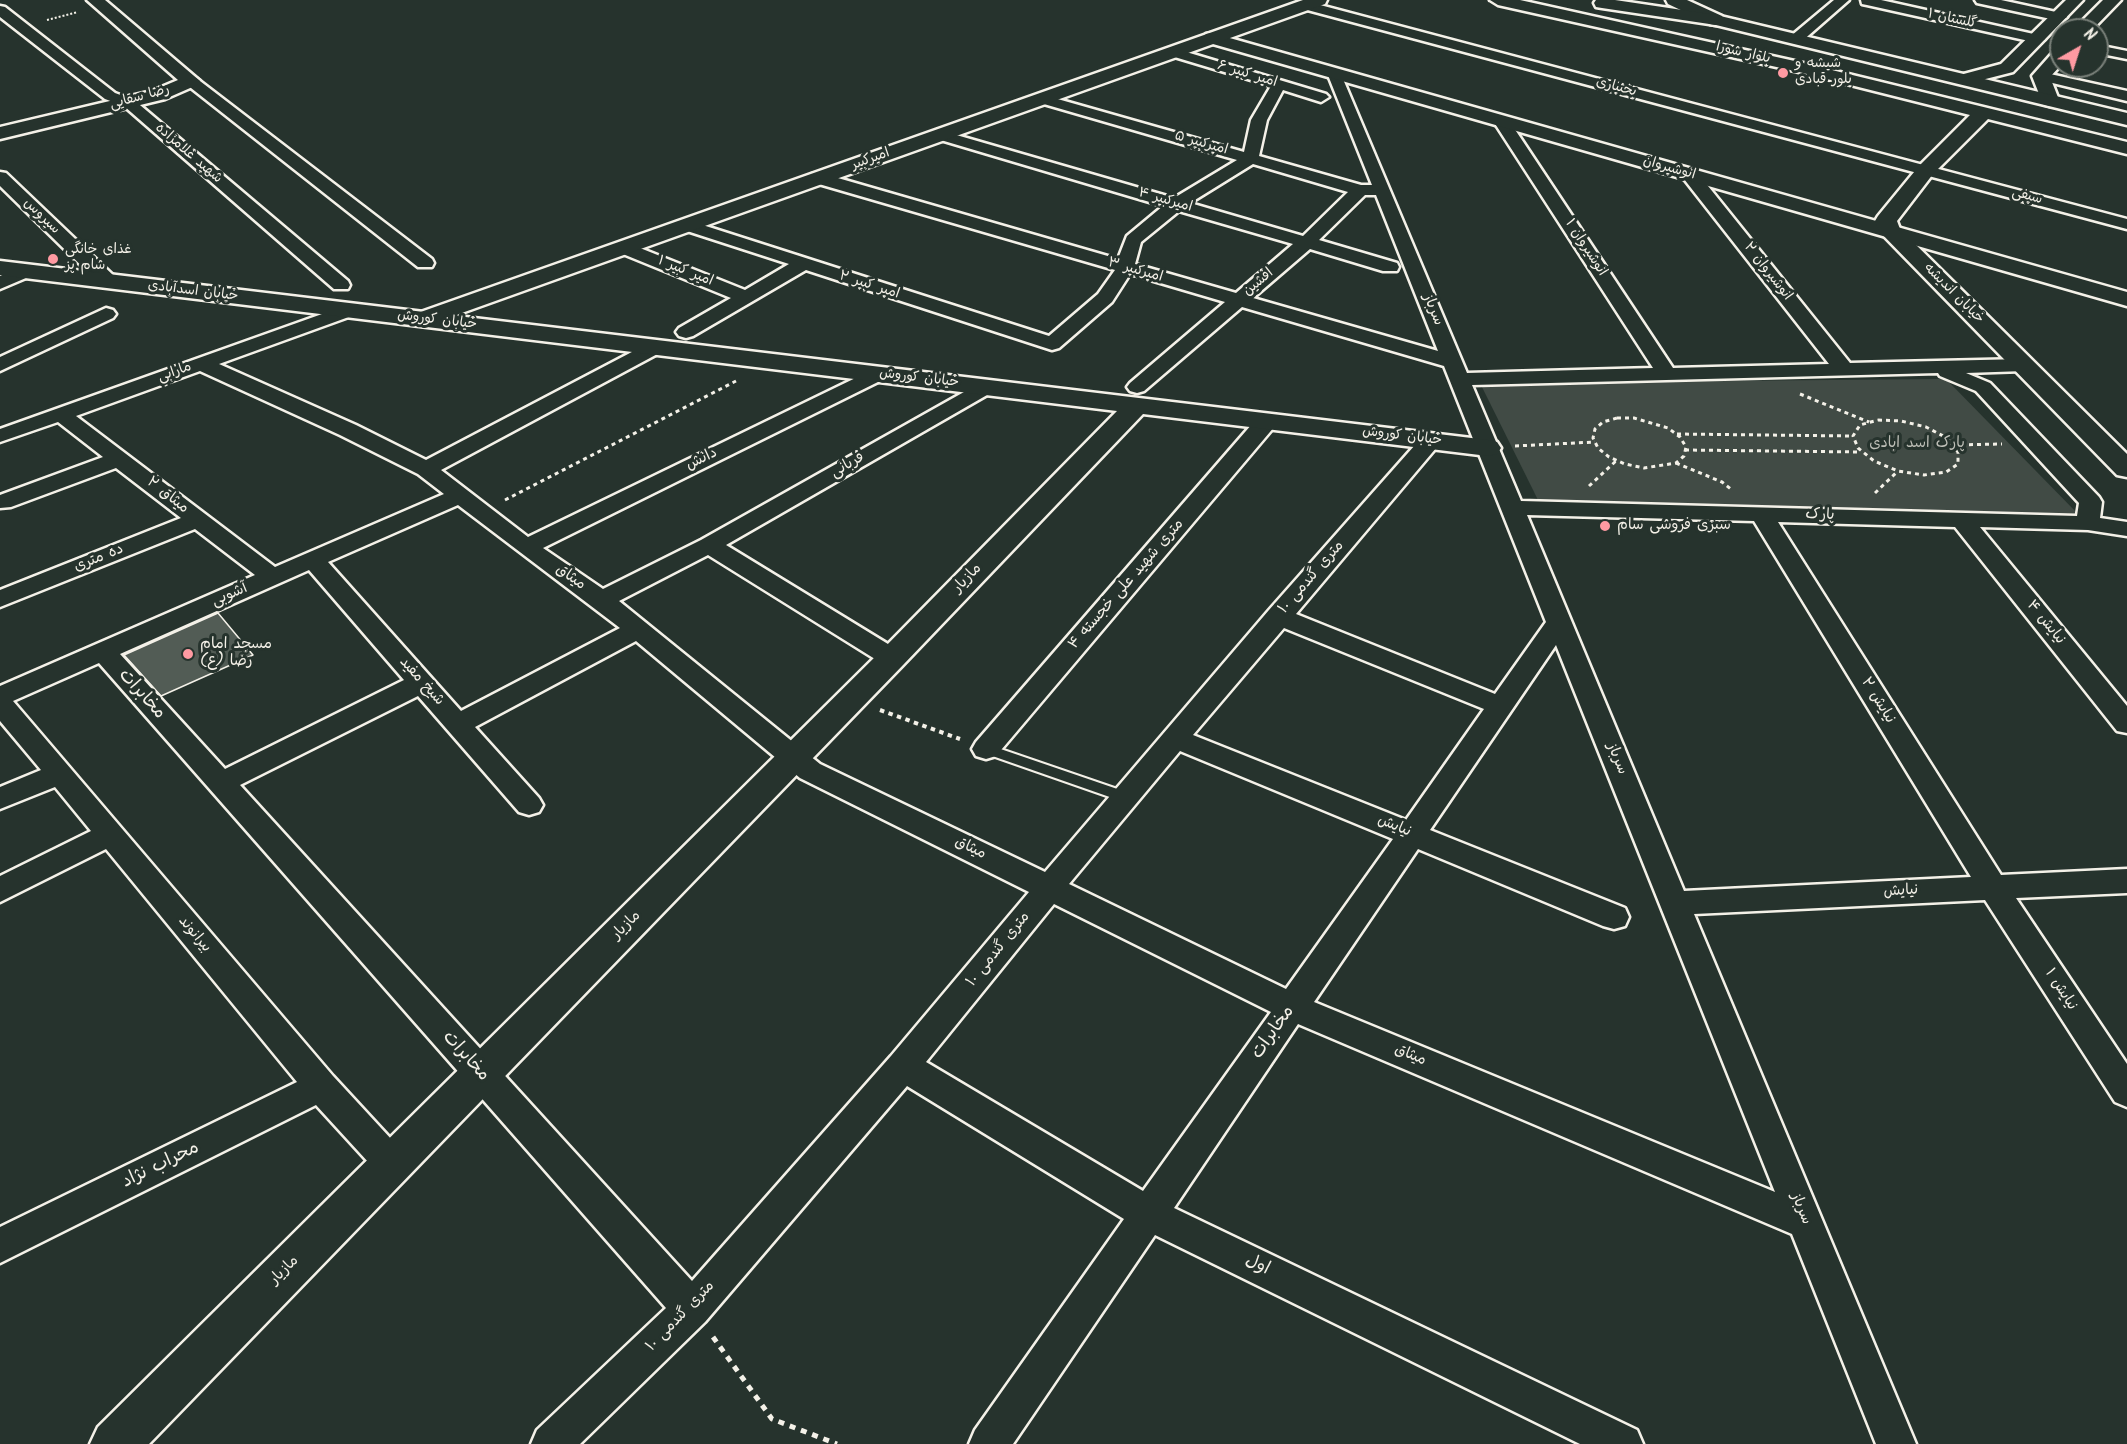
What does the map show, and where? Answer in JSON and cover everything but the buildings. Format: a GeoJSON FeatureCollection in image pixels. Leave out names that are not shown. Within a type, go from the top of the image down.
{"type":"FeatureCollection","features":[{"type":"Feature","properties":{"kind":"main road","name":"رضا سقایی"},"geometry":{"type":"LineString","coordinates":[[0,133],[129,103],[169,91],[191,81],[95,0]]}},
{"type":"Feature","properties":{"kind":"main road","name":"امیرکبیر"},"geometry":{"type":"LineString","coordinates":[[411,318],[766,191],[1285,0]]}},
{"type":"Feature","properties":{"kind":"main road","name":"بلوار شورا"},"geometry":{"type":"LineString","coordinates":[[1498,0],[1799,67],[2127,147]]}},
{"type":"Feature","properties":{"kind":"main road","name":"بلوار شورا"},"geometry":{"type":"LineString","coordinates":[[1584,0],[1716,20],[2127,119]]}},
{"type":"Feature","properties":{"kind":"main road"},"geometry":{"type":"LineString","coordinates":[[1674,0],[1716,20]]}},
{"type":"Feature","properties":{"kind":"main road"},"geometry":{"type":"LineString","coordinates":[[1966,79],[2007,68],[2075,0]]}},
{"type":"Feature","properties":{"kind":"main road"},"geometry":{"type":"LineString","coordinates":[[2094,18],[2113,0]]}},
{"type":"Feature","properties":{"kind":"main road","name":"امیرکبیر"},"geometry":{"type":"LineString","coordinates":[[411,318],[624,248],[687,225],[766,191],[819,178],[1312,2]]}},
{"type":"Feature","properties":{"kind":"main road","name":"انوشیروان"},"geometry":{"type":"LineString","coordinates":[[1212,38],[1335,75],[2127,299]]}},
{"type":"Feature","properties":{"kind":"main road"},"geometry":{"type":"LineString","coordinates":[[1796,39],[1780,51],[1784,59],[1799,67]]}},
{"type":"Feature","properties":{"kind":"main road"},"geometry":{"type":"LineString","coordinates":[[2041,76],[2049,67]]}},
{"type":"Feature","properties":{"kind":"main road"},"geometry":{"type":"LineString","coordinates":[[2007,68],[2041,76]]}},
{"type":"Feature","properties":{"kind":"main road"},"geometry":{"type":"LineString","coordinates":[[2041,76],[2050,99]]}},
{"type":"Feature","properties":{"kind":"main road"},"geometry":{"type":"LineString","coordinates":[[1890,231],[1886,221],[1926,170],[1984,112]]}},
{"type":"Feature","properties":{"kind":"main road","name":"خیابان اندیشه"},"geometry":{"type":"LineString","coordinates":[[1890,231],[2127,469]]}},
{"type":"Feature","properties":{"kind":"main road","name":"خیابان اسدآبادی"},"geometry":{"type":"LineString","coordinates":[[0,268],[350,310]]}},
{"type":"Feature","properties":{"kind":"main road","name":"خیابان کوروش"},"geometry":{"type":"LineString","coordinates":[[350,310],[987,387],[1137,396],[1267,421],[1488,448]]}},
{"type":"Feature","properties":{"kind":"main road","name":"مازیار"},"geometry":{"type":"LineString","coordinates":[[115,1444],[892,658],[1137,396]]}},
{"type":"Feature","properties":{"kind":"street"},"geometry":{"type":"LineString","coordinates":[[1796,39],[1842,0]]}},
{"type":"Feature","properties":{"kind":"street"},"geometry":{"type":"LineString","coordinates":[[1982,0],[2060,17]]}},
{"type":"Feature","properties":{"kind":"street","name":"گلستان ۱"},"geometry":{"type":"LineString","coordinates":[[1867,1],[2038,39]]}},
{"type":"Feature","properties":{"kind":"street","name":"بختیاری"},"geometry":{"type":"LineString","coordinates":[[1312,2],[1926,170]]}},
{"type":"Feature","properties":{"kind":"street","name":"شهید غلامزاده"},"geometry":{"type":"LineString","coordinates":[[0,10],[110,96],[129,103],[341,285]]}},
{"type":"Feature","properties":{"kind":"street"},"geometry":{"type":"LineString","coordinates":[[2109,51],[2127,55]]}},
{"type":"Feature","properties":{"kind":"street","name":"امیر کبیر ۶"},"geometry":{"type":"LineString","coordinates":[[1173,52],[1321,97]]}},
{"type":"Feature","properties":{"kind":"street","name":"سرباز"},"geometry":{"type":"LineString","coordinates":[[1335,75],[1896,1444]]}},
{"type":"Feature","properties":{"kind":"street"},"geometry":{"type":"LineString","coordinates":[[2041,76],[2127,96]]}},
{"type":"Feature","properties":{"kind":"street"},"geometry":{"type":"LineString","coordinates":[[191,81],[426,263]]}},
{"type":"Feature","properties":{"kind":"street"},"geometry":{"type":"LineString","coordinates":[[1125,268],[1132,240],[1176,204],[1250,159],[1259,120],[1279,85]]}},
{"type":"Feature","properties":{"kind":"street","name":"امیرکبیر ۵"},"geometry":{"type":"LineString","coordinates":[[1042,99],[1360,190]]}},
{"type":"Feature","properties":{"kind":"street","name":"انوشیروان ۱"},"geometry":{"type":"LineString","coordinates":[[1502,122],[1667,374]]}},
{"type":"Feature","properties":{"kind":"street","name":"امیرکبیر ۴"},"geometry":{"type":"LineString","coordinates":[[940,135],[1390,267]]}},
{"type":"Feature","properties":{"kind":"street","name":"سیفی"},"geometry":{"type":"LineString","coordinates":[[1926,170],[2127,224]]}},
{"type":"Feature","properties":{"kind":"street","name":"انوشیروان ۲"},"geometry":{"type":"LineString","coordinates":[[1690,175],[1844,369]]}},
{"type":"Feature","properties":{"kind":"street","name":"سیروس"},"geometry":{"type":"LineString","coordinates":[[0,177],[108,281]]}},
{"type":"Feature","properties":{"kind":"street","name":"امیرکبیر ۳"},"geometry":{"type":"LineString","coordinates":[[819,178],[1238,301],[1456,370]]}},
{"type":"Feature","properties":{"kind":"street"},"geometry":{"type":"LineString","coordinates":[[1360,190],[1383,190]]}},
{"type":"Feature","properties":{"kind":"street","name":"افشین"},"geometry":{"type":"LineString","coordinates":[[1137,396],[1238,301],[1307,242],[1360,190]]}},
{"type":"Feature","properties":{"kind":"street","name":"امیر کبیر ۲"},"geometry":{"type":"LineString","coordinates":[[687,225],[1052,344],[1105,298],[1125,268]]}},
{"type":"Feature","properties":{"kind":"street","name":"امیر کبیر ۱"},"geometry":{"type":"LineString","coordinates":[[624,248],[746,297]]}},
{"type":"Feature","properties":{"kind":"street"},"geometry":{"type":"LineString","coordinates":[[686,332],[802,264]]}},
{"type":"Feature","properties":{"kind":"street"},"geometry":{"type":"LineString","coordinates":[[0,283],[26,271]]}},
{"type":"Feature","properties":{"kind":"street","name":"مارابي"},"geometry":{"type":"LineString","coordinates":[[0,436],[350,310]]}},
{"type":"Feature","properties":{"kind":"street"},"geometry":{"type":"LineString","coordinates":[[0,365],[105,314]]}},
{"type":"Feature","properties":{"kind":"street"},"geometry":{"type":"LineString","coordinates":[[426,470],[656,347]]}},
{"type":"Feature","properties":{"kind":"street","name":"میثاق"},"geometry":{"type":"LineString","coordinates":[[202,364],[348,430],[426,470],[525,547],[602,600],[810,771],[1292,1007],[1805,1222]]}},
{"type":"Feature","properties":{"kind":"street"},"geometry":{"type":"LineString","coordinates":[[1456,370],[1667,374],[2024,365]]}},
{"type":"Feature","properties":{"kind":"street"},"geometry":{"type":"LineString","coordinates":[[1936,367],[1983,387],[2091,502],[2088,523]]}},
{"type":"Feature","properties":{"kind":"street","name":"دانش"},"geometry":{"type":"LineString","coordinates":[[525,547],[879,374]]}},
{"type":"Feature","properties":{"kind":"street","name":"قربانی"},"geometry":{"type":"LineString","coordinates":[[602,600],[709,544],[987,387]]}},
{"type":"Feature","properties":{"kind":"street","name":"میثاق ۲"},"geometry":{"type":"LineString","coordinates":[[60,414],[273,577]]}},
{"type":"Feature","properties":{"kind":"street","name":"۴ متری شهید علی خجسته"},"geometry":{"type":"LineString","coordinates":[[986,749],[1267,421]]}},
{"type":"Feature","properties":{"kind":"street","name":"۱۰ متری گندمی"},"geometry":{"type":"LineString","coordinates":[[550,1444],[692,1309],[903,1066],[1124,797],[1431,441]]}},
{"type":"Feature","properties":{"kind":"street"},"geometry":{"type":"LineString","coordinates":[[3,502],[119,459]]}},
{"type":"Feature","properties":{"kind":"street","name":"آشوبی"},"geometry":{"type":"LineString","coordinates":[[0,696],[459,496]]}},
{"type":"Feature","properties":{"kind":"street","name":"پارک"},"geometry":{"type":"LineString","coordinates":[[1512,508],[2088,523],[2127,529]]}},
{"type":"Feature","properties":{"kind":"street","name":"نیایش ۲"},"geometry":{"type":"LineString","coordinates":[[1761,514],[1993,888]]}},
{"type":"Feature","properties":{"kind":"street","name":"ده متری"},"geometry":{"type":"LineString","coordinates":[[0,599],[198,519]]}},
{"type":"Feature","properties":{"kind":"street","name":"نیایش ۴"},"geometry":{"type":"LineString","coordinates":[[1963,521],[2127,724]]}},
{"type":"Feature","properties":{"kind":"street"},"geometry":{"type":"LineString","coordinates":[[709,544],[892,658]]}},
{"type":"Feature","properties":{"kind":"street","name":"شیخ مفید"},"geometry":{"type":"LineString","coordinates":[[312,559],[529,804]]}},
{"type":"Feature","properties":{"kind":"street"},"geometry":{"type":"LineString","coordinates":[[1278,616],[1501,706]]}},
{"type":"Feature","properties":{"kind":"street","name":"مخابرات"},"geometry":{"type":"LineString","coordinates":[[989,1444],[1559,622]]}},
{"type":"Feature","properties":{"kind":"street"},"geometry":{"type":"LineString","coordinates":[[458,724],[637,630]]}},
{"type":"Feature","properties":{"kind":"street","name":"مخابرات"},"geometry":{"type":"LineString","coordinates":[[103,651],[692,1309]]}},
{"type":"Feature","properties":{"kind":"street"},"geometry":{"type":"LineString","coordinates":[[220,783],[421,683]]}},
{"type":"Feature","properties":{"kind":"street","name":"بیرانوند"},"geometry":{"type":"LineString","coordinates":[[0,703],[321,1086],[392,1164]]}},
{"type":"Feature","properties":{"kind":"street","name":"نیایش"},"geometry":{"type":"LineString","coordinates":[[1175,738],[1614,917]]}},
{"type":"Feature","properties":{"kind":"street"},"geometry":{"type":"LineString","coordinates":[[0,799],[59,774]]}},
{"type":"Feature","properties":{"kind":"street"},"geometry":{"type":"LineString","coordinates":[[0,890],[110,834]]}},
{"type":"Feature","properties":{"kind":"street","name":"نیایش"},"geometry":{"type":"LineString","coordinates":[[1674,903],[2127,881]]}},
{"type":"Feature","properties":{"kind":"street","name":"نیایش ۱"},"geometry":{"type":"LineString","coordinates":[[1993,888],[2127,1092]]}},
{"type":"Feature","properties":{"kind":"street","name":"اول"},"geometry":{"type":"LineString","coordinates":[[903,1066],[1149,1214],[1623,1444]]}},
{"type":"Feature","properties":{"kind":"street","name":"محراب نژاد"},"geometry":{"type":"LineString","coordinates":[[0,1246],[321,1086]]}},
{"type":"Feature","properties":{"kind":"lane"},"geometry":{"type":"LineString","coordinates":[[986,749],[1124,797]]}},
{"type":"Feature","properties":{"kind":"path"},"geometry":{"type":"LineString","coordinates":[[480,512],[774,362]]}},
{"type":"Feature","properties":{"kind":"path"},"geometry":{"type":"LineString","coordinates":[[1796,392],[1869,422]]}},
{"type":"Feature","properties":{"kind":"path"},"geometry":{"type":"LineString","coordinates":[[1617,418],[1652,422],[1676,434],[1686,447],[1684,456],[1676,463],[1662,468],[1644,468],[1625,464],[1609,457],[1593,438],[1595,429],[1603,422],[1617,418]]}},
{"type":"Feature","properties":{"kind":"path"},"geometry":{"type":"LineString","coordinates":[[1878,420],[1901,421],[1926,427],[1947,438],[1958,452],[1958,464],[1946,472],[1924,475],[1898,471],[1874,461],[1858,448],[1853,436],[1860,425],[1878,420]]}},
{"type":"Feature","properties":{"kind":"path"},"geometry":{"type":"LineString","coordinates":[[1676,434],[1853,436]]}},
{"type":"Feature","properties":{"kind":"path"},"geometry":{"type":"LineString","coordinates":[[1488,448],[1595,442]]}},
{"type":"Feature","properties":{"kind":"path"},"geometry":{"type":"LineString","coordinates":[[1685,450],[1863,452]]}},
{"type":"Feature","properties":{"kind":"path"},"geometry":{"type":"LineString","coordinates":[[1676,463],[1722,482],[1761,514]]}},
{"type":"Feature","properties":{"kind":"path"},"geometry":{"type":"LineString","coordinates":[[851,700],[986,749]]}},
{"type":"Feature","properties":{"kind":"path"},"geometry":{"type":"LineString","coordinates":[[692,1309],[772,1419],[837,1444]]}},
{"type":"Feature","properties":{"kind":"green space","name":"پارک اسد ابادی"},"geometry":{"type":"Polygon","coordinates":[[[1946,379],[2078,514],[1538,500],[1480,383],[1946,379]]]}},
{"type":"Feature","properties":{"kind":"place","name":"شیشه و بلور قبادی"},"geometry":{"type":"Point","coordinates":[1783,73]}},
{"type":"Feature","properties":{"kind":"place","name":"غذای خانگی شام پز"},"geometry":{"type":"Point","coordinates":[53,259]}},
{"type":"Feature","properties":{"kind":"place","name":"سبزی فروشی سام"},"geometry":{"type":"Point","coordinates":[1605,526]}},
{"type":"Feature","properties":{"kind":"place","name":"مسجد امام رضا (ع)"},"geometry":{"type":"Point","coordinates":[188,654]}}]}
